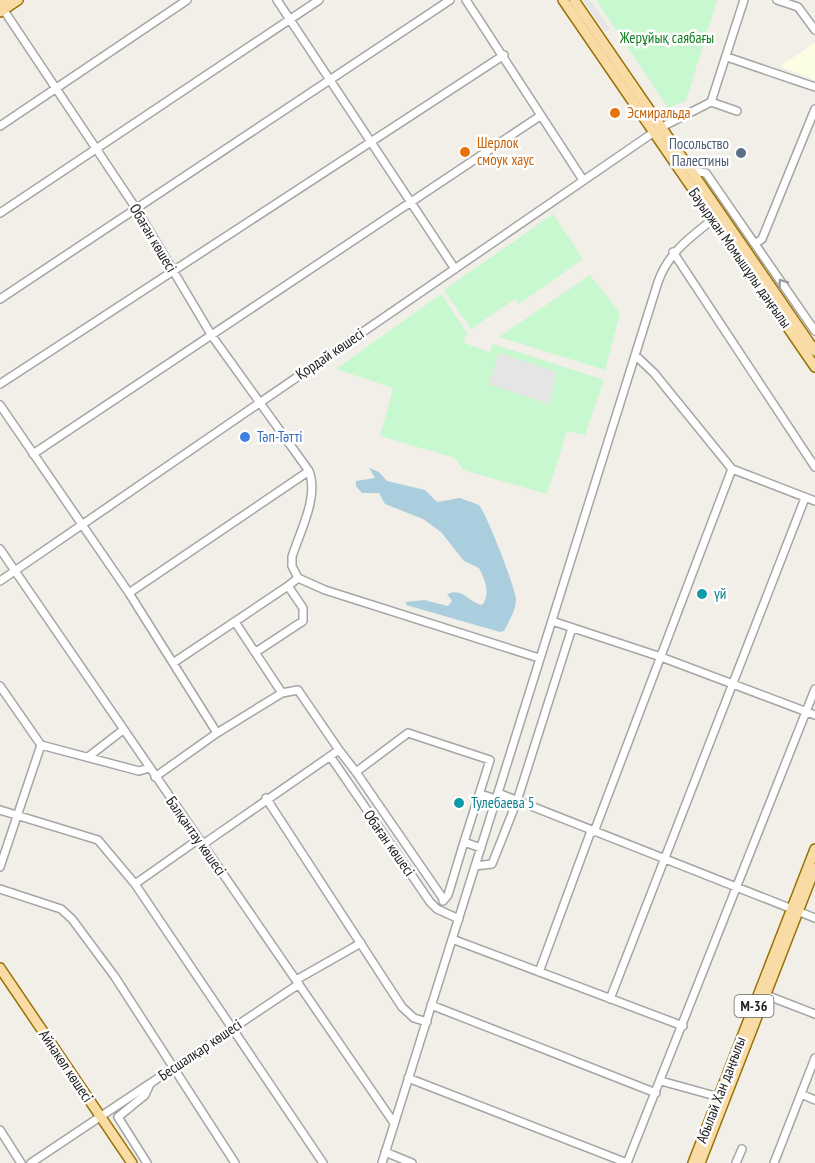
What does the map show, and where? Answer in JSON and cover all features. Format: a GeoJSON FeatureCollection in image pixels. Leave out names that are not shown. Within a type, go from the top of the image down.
{"type":"FeatureCollection","features":[{"type":"Feature","properties":{"kind":"main road"},"geometry":{"type":"LineString","coordinates":[[2,6],[18,0]]}},
{"type":"Feature","properties":{"kind":"main road","name":"Бауыржан Момышұлы даңғылы"},"geometry":{"type":"LineString","coordinates":[[563,0],[815,351]]}},
{"type":"Feature","properties":{"kind":"main road","name":"Бауыржан Момышұлы даңғылы"},"geometry":{"type":"LineString","coordinates":[[574,0],[656,130],[692,171],[717,216],[815,367]]}},
{"type":"Feature","properties":{"kind":"main road","name":"Абылай Хан даңғылы"},"geometry":{"type":"LineString","coordinates":[[700,1163],[766,995],[815,849]]}},
{"type":"Feature","properties":{"kind":"main road","name":"Абылай Хан даңғылы"},"geometry":{"type":"LineString","coordinates":[[693,1163],[795,911],[815,868]]}},
{"type":"Feature","properties":{"kind":"main road","name":"Айнакөл көшесі"},"geometry":{"type":"LineString","coordinates":[[0,968],[132,1163]]}},
{"type":"Feature","properties":{"kind":"street"},"geometry":{"type":"LineString","coordinates":[[0,126],[187,0]]}},
{"type":"Feature","properties":{"kind":"street"},"geometry":{"type":"LineString","coordinates":[[278,0],[455,269]]}},
{"type":"Feature","properties":{"kind":"street"},"geometry":{"type":"LineString","coordinates":[[0,213],[319,0]]}},
{"type":"Feature","properties":{"kind":"street"},"geometry":{"type":"LineString","coordinates":[[0,299],[450,0]]}},
{"type":"Feature","properties":{"kind":"street"},"geometry":{"type":"LineString","coordinates":[[466,0],[504,55],[540,116],[583,180]]}},
{"type":"Feature","properties":{"kind":"street"},"geometry":{"type":"LineString","coordinates":[[737,111],[711,102],[744,0]]}},
{"type":"Feature","properties":{"kind":"street"},"geometry":{"type":"LineString","coordinates":[[777,0],[798,7],[815,30]]}},
{"type":"Feature","properties":{"kind":"street","name":"Обаған көшесі"},"geometry":{"type":"LineString","coordinates":[[2,6],[137,210],[212,336],[261,401],[309,471]]}},
{"type":"Feature","properties":{"kind":"street"},"geometry":{"type":"LineString","coordinates":[[0,384],[504,55]]}},
{"type":"Feature","properties":{"kind":"street"},"geometry":{"type":"LineString","coordinates":[[727,57],[815,87]]}},
{"type":"Feature","properties":{"kind":"street","name":"Қордай көшесі"},"geometry":{"type":"LineString","coordinates":[[0,581],[656,130],[711,102]]}},
{"type":"Feature","properties":{"kind":"street"},"geometry":{"type":"LineString","coordinates":[[755,244],[762,239],[815,109]]}},
{"type":"Feature","properties":{"kind":"street"},"geometry":{"type":"LineString","coordinates":[[33,454],[540,116]]}},
{"type":"Feature","properties":{"kind":"street"},"geometry":{"type":"LineString","coordinates":[[692,171],[706,173],[815,331]]}},
{"type":"Feature","properties":{"kind":"street"},"geometry":{"type":"LineString","coordinates":[[382,1163],[658,282],[673,252],[717,216]]}},
{"type":"Feature","properties":{"kind":"street"},"geometry":{"type":"LineString","coordinates":[[673,252],[815,467]]}},
{"type":"Feature","properties":{"kind":"street"},"geometry":{"type":"LineString","coordinates":[[635,355],[650,368],[732,469],[815,501]]}},
{"type":"Feature","properties":{"kind":"street"},"geometry":{"type":"LineString","coordinates":[[0,405],[129,593],[217,733]]}},
{"type":"Feature","properties":{"kind":"street"},"geometry":{"type":"LineString","coordinates":[[539,972],[732,469]]}},
{"type":"Feature","properties":{"kind":"street"},"geometry":{"type":"LineString","coordinates":[[129,593],[309,471],[313,481],[311,497],[292,557],[292,567],[298,578],[325,590],[539,658]]}},
{"type":"Feature","properties":{"kind":"street"},"geometry":{"type":"LineString","coordinates":[[610,999],[805,498]]}},
{"type":"Feature","properties":{"kind":"street","name":"Балқантау көшесі"},"geometry":{"type":"LineString","coordinates":[[0,549],[394,1123]]}},
{"type":"Feature","properties":{"kind":"street"},"geometry":{"type":"LineString","coordinates":[[173,663],[298,578]]}},
{"type":"Feature","properties":{"kind":"street"},"geometry":{"type":"LineString","coordinates":[[256,652],[303,621],[303,608],[288,586]]}},
{"type":"Feature","properties":{"kind":"street"},"geometry":{"type":"LineString","coordinates":[[552,621],[661,657],[815,715]]}},
{"type":"Feature","properties":{"kind":"street"},"geometry":{"type":"LineString","coordinates":[[235,622],[282,693]]}},
{"type":"Feature","properties":{"kind":"street"},"geometry":{"type":"LineString","coordinates":[[475,866],[492,864],[517,801],[572,628]]}},
{"type":"Feature","properties":{"kind":"street"},"geometry":{"type":"LineString","coordinates":[[0,686],[41,745],[139,771],[149,768]]}},
{"type":"Feature","properties":{"kind":"street"},"geometry":{"type":"LineString","coordinates":[[408,1078],[627,1163],[815,689]]}},
{"type":"Feature","properties":{"kind":"street"},"geometry":{"type":"LineString","coordinates":[[155,777],[217,733],[282,693],[298,690],[444,900]]}},
{"type":"Feature","properties":{"kind":"street"},"geometry":{"type":"LineString","coordinates":[[88,757],[123,730]]}},
{"type":"Feature","properties":{"kind":"street"},"geometry":{"type":"LineString","coordinates":[[357,772],[408,734],[490,760],[448,895],[437,909],[459,919]]}},
{"type":"Feature","properties":{"kind":"street"},"geometry":{"type":"LineString","coordinates":[[0,867],[41,745]]}},
{"type":"Feature","properties":{"kind":"street"},"geometry":{"type":"LineString","coordinates":[[135,884],[339,750]]}},
{"type":"Feature","properties":{"kind":"street","name":"Обаған көшесі"},"geometry":{"type":"LineString","coordinates":[[330,756],[437,909]]}},
{"type":"Feature","properties":{"kind":"street"},"geometry":{"type":"LineString","coordinates":[[480,794],[517,801],[815,918]]}},
{"type":"Feature","properties":{"kind":"street"},"geometry":{"type":"LineString","coordinates":[[266,798],[408,1014],[427,1022]]}},
{"type":"Feature","properties":{"kind":"street"},"geometry":{"type":"LineString","coordinates":[[367,811],[378,803]]}},
{"type":"Feature","properties":{"kind":"street"},"geometry":{"type":"LineString","coordinates":[[0,810],[98,840],[135,884],[323,1163]]}},
{"type":"Feature","properties":{"kind":"street"},"geometry":{"type":"LineString","coordinates":[[464,842],[480,848]]}},
{"type":"Feature","properties":{"kind":"street"},"geometry":{"type":"LineString","coordinates":[[0,890],[61,909],[72,919],[115,977],[172,1070],[234,1163]]}},
{"type":"Feature","properties":{"kind":"street"},"geometry":{"type":"LineString","coordinates":[[452,939],[683,1026]]}},
{"type":"Feature","properties":{"kind":"street","name":"Бесшалқар көшесі"},"geometry":{"type":"LineString","coordinates":[[31,1163],[172,1070],[298,982],[361,944]]}},
{"type":"Feature","properties":{"kind":"street"},"geometry":{"type":"LineString","coordinates":[[766,995],[815,1014]]}},
{"type":"Feature","properties":{"kind":"street"},"geometry":{"type":"LineString","coordinates":[[431,1005],[656,1093]]}},
{"type":"Feature","properties":{"kind":"street"},"geometry":{"type":"LineString","coordinates":[[774,1163],[815,1058]]}},
{"type":"Feature","properties":{"kind":"street"},"geometry":{"type":"LineString","coordinates":[[661,1081],[719,1097]]}},
{"type":"Feature","properties":{"kind":"street"},"geometry":{"type":"LineString","coordinates":[[147,1163],[118,1117],[145,1095],[150,1083]]}},
{"type":"Feature","properties":{"kind":"street"},"geometry":{"type":"LineString","coordinates":[[801,1094],[815,1100]]}},
{"type":"Feature","properties":{"kind":"street"},"geometry":{"type":"LineString","coordinates":[[0,1130],[21,1163]]}},
{"type":"Feature","properties":{"kind":"street"},"geometry":{"type":"LineString","coordinates":[[736,1163],[742,1149]]}},
{"type":"Feature","properties":{"kind":"street"},"geometry":{"type":"LineString","coordinates":[[385,1152],[412,1163]]}},
{"type":"Feature","properties":{"kind":"shaded area"},"geometry":{"type":"Polygon","coordinates":[[[583,0],[590,0],[610,29],[605,32],[583,0]]]}},
{"type":"Feature","properties":{"kind":"shaded area"},"geometry":{"type":"Polygon","coordinates":[[[815,43],[815,80],[780,66],[815,43]]]}},
{"type":"Feature","properties":{"kind":"shaded area"},"geometry":{"type":"Polygon","coordinates":[[[499,353],[557,372],[549,404],[488,384],[499,353]]]}},
{"type":"Feature","properties":{"kind":"green space","name":"Жерұйық саябағы"},"geometry":{"type":"Polygon","coordinates":[[[596,0],[717,0],[686,101],[668,108],[596,0]]]}},
{"type":"Feature","properties":{"kind":"green space"},"geometry":{"type":"Polygon","coordinates":[[[553,214],[583,259],[519,304],[515,299],[471,329],[444,290],[553,214]]]}},
{"type":"Feature","properties":{"kind":"green space"},"geometry":{"type":"Polygon","coordinates":[[[590,275],[620,313],[605,370],[499,337],[590,275]]]}},
{"type":"Feature","properties":{"kind":"green space"},"geometry":{"type":"Polygon","coordinates":[[[441,294],[467,333],[464,343],[490,352],[493,344],[604,380],[585,435],[567,431],[547,494],[463,470],[455,458],[380,436],[393,388],[336,369],[441,294]]]}},
{"type":"Feature","properties":{"kind":"water"},"geometry":{"type":"Polygon","coordinates":[[[369,468],[379,472],[387,481],[425,490],[437,502],[460,498],[479,505],[515,593],[515,607],[504,631],[500,632],[406,605],[406,602],[424,600],[448,606],[452,601],[447,594],[457,592],[482,605],[487,592],[485,582],[479,568],[464,561],[441,532],[423,519],[385,504],[379,493],[362,493],[356,486],[356,481],[375,478],[369,468]]]}},
{"type":"Feature","properties":{"kind":"place","name":"Эсмиральда"},"geometry":{"type":"Point","coordinates":[615,113]}},
{"type":"Feature","properties":{"kind":"place","name":"Шерлок смоук хаус"},"geometry":{"type":"Point","coordinates":[465,152]}},
{"type":"Feature","properties":{"kind":"place","name":"Посольство Палестины"},"geometry":{"type":"Point","coordinates":[741,153]}},
{"type":"Feature","properties":{"kind":"place","name":"Тәп-Тәтті"},"geometry":{"type":"Point","coordinates":[245,437]}},
{"type":"Feature","properties":{"kind":"place","name":"үй"},"geometry":{"type":"Point","coordinates":[702,594]}},
{"type":"Feature","properties":{"kind":"place","name":"Тулебаева 5"},"geometry":{"type":"Point","coordinates":[459,803]}}]}
